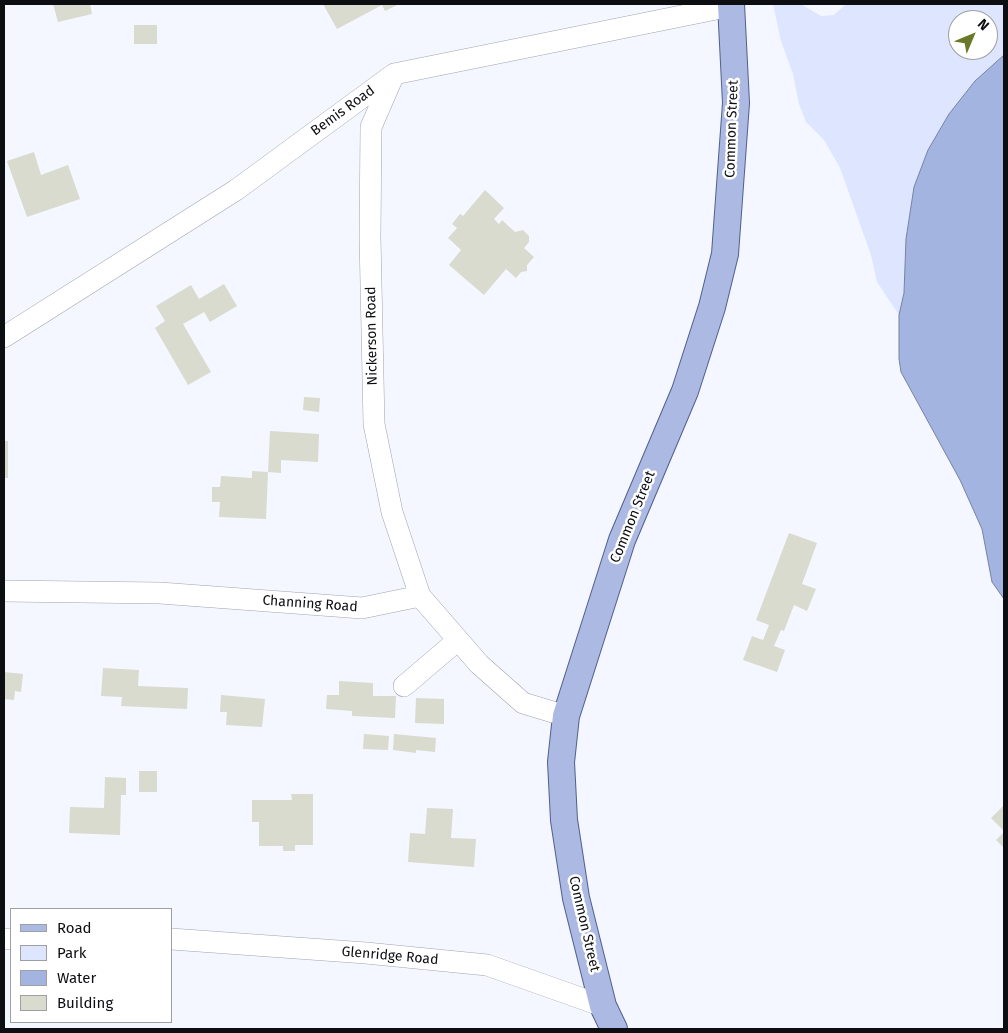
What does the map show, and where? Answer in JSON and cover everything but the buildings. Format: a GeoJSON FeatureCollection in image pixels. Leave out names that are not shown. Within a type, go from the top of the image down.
{"type":"FeatureCollection","features":[{"type":"Feature","properties":{"kind":"main road","name":"Common Street"},"geometry":{"type":"LineString","coordinates":[[614,1029],[603,1006],[576,898],[564,820],[561,762],[566,716],[622,540],[685,391],[714,298],[725,254],[736,103],[731,5]]}},
{"type":"Feature","properties":{"kind":"street","name":"Bemis Road"},"geometry":{"type":"LineString","coordinates":[[4,337],[236,190],[394,74],[731,5]]}},
{"type":"Feature","properties":{"kind":"street","name":"Nickerson Road"},"geometry":{"type":"LineString","coordinates":[[394,74],[371,127],[370,237],[374,424],[392,512],[420,596]]}},
{"type":"Feature","properties":{"kind":"street","name":"Channing Road"},"geometry":{"type":"LineString","coordinates":[[4,591],[160,593],[362,608],[420,596]]}},
{"type":"Feature","properties":{"kind":"street"},"geometry":{"type":"LineString","coordinates":[[420,596],[479,664],[523,703],[566,716]]}},
{"type":"Feature","properties":{"kind":"street"},"geometry":{"type":"LineString","coordinates":[[404,686],[458,640]]}},
{"type":"Feature","properties":{"kind":"street","name":"Glenridge Road"},"geometry":{"type":"LineString","coordinates":[[172,939],[366,953],[487,965],[603,1006]]}},
{"type":"Feature","properties":{"kind":"green space"},"geometry":{"type":"Polygon","coordinates":[[[773,4],[801,4],[821,16],[834,15],[846,4],[1004,4],[1004,55],[975,81],[949,114],[928,150],[914,187],[906,239],[904,293],[899,315],[877,282],[871,255],[840,168],[824,140],[806,122],[799,104],[793,74],[781,41],[773,4]]]}},
{"type":"Feature","properties":{"kind":"water"},"geometry":{"type":"Polygon","coordinates":[[[1004,55],[1004,599],[992,582],[982,529],[960,480],[901,372],[899,359],[899,315],[904,293],[906,239],[914,187],[928,150],[949,114],[975,81],[1004,55]]]}}]}
